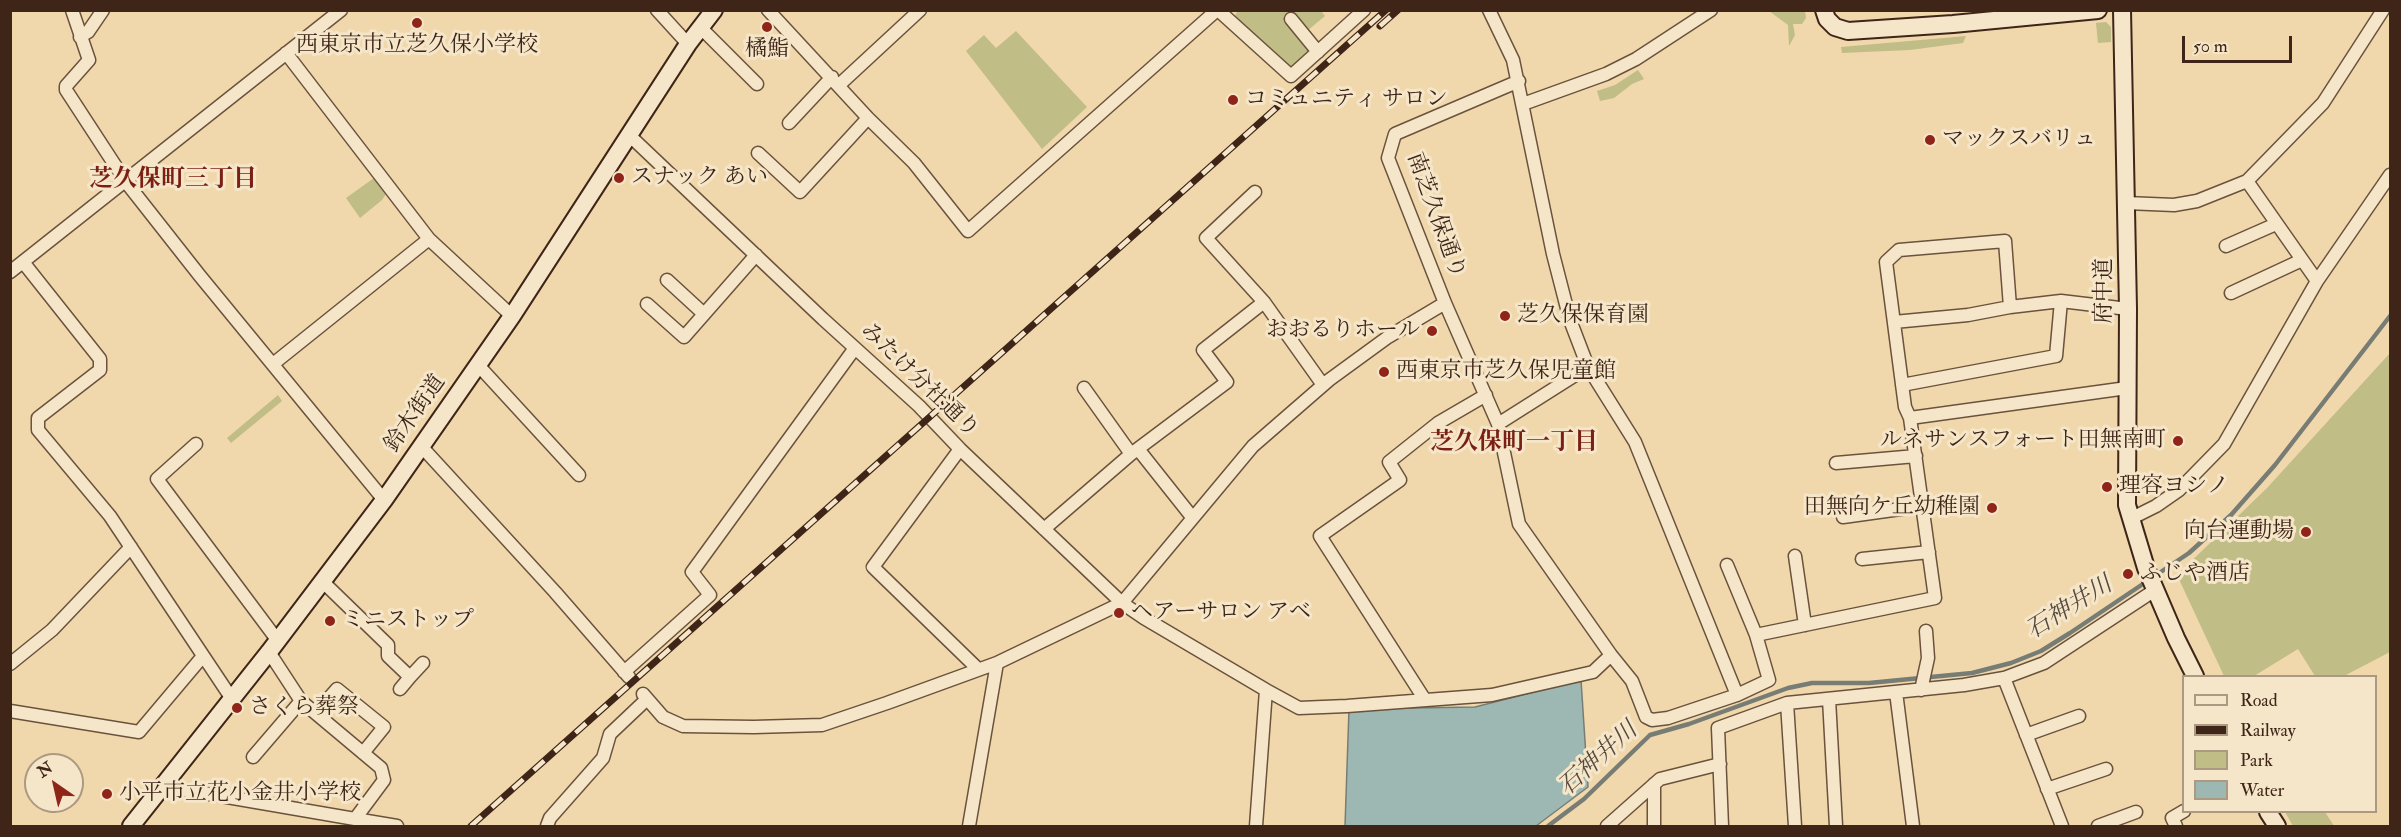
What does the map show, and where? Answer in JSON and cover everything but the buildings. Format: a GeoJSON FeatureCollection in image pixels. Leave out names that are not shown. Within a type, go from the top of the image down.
{"type":"FeatureCollection","features":[{"type":"Feature","properties":{"kind":"main road","name":"鈴木街道"},"geometry":{"type":"LineString","coordinates":[[131,826],[274,646],[384,500],[512,316],[688,44],[714,10]]}},
{"type":"Feature","properties":{"kind":"main road"},"geometry":{"type":"LineString","coordinates":[[1824,10],[1827,19],[1835,27],[1848,31],[1979,22],[2098,10]]}},
{"type":"Feature","properties":{"kind":"main road","name":"府中道"},"geometry":{"type":"LineString","coordinates":[[2122,10],[2128,309],[2127,505],[2146,568],[2195,675]]}},
{"type":"Feature","properties":{"kind":"main road"},"geometry":{"type":"LineString","coordinates":[[2269,813],[2277,826]]}},
{"type":"Feature","properties":{"kind":"street"},"geometry":{"type":"LineString","coordinates":[[72,10],[89,60],[66,86],[66,90],[126,182],[384,500]]}},
{"type":"Feature","properties":{"kind":"street"},"geometry":{"type":"LineString","coordinates":[[80,37],[88,32],[103,10]]}},
{"type":"Feature","properties":{"kind":"street"},"geometry":{"type":"LineString","coordinates":[[10,272],[341,10]]}},
{"type":"Feature","properties":{"kind":"street"},"geometry":{"type":"LineString","coordinates":[[657,10],[688,44]]}},
{"type":"Feature","properties":{"kind":"street"},"geometry":{"type":"LineString","coordinates":[[768,10],[868,118],[914,163],[968,231],[1217,10],[1291,76],[1364,10]]}},
{"type":"Feature","properties":{"kind":"street"},"geometry":{"type":"LineString","coordinates":[[789,123],[920,10]]}},
{"type":"Feature","properties":{"kind":"street"},"geometry":{"type":"LineString","coordinates":[[1489,10],[1514,60],[1553,254],[1570,321],[1588,367],[1635,442],[1737,695]]}},
{"type":"Feature","properties":{"kind":"street"},"geometry":{"type":"LineString","coordinates":[[1523,104],[1606,74],[1636,59],[1711,10]]}},
{"type":"Feature","properties":{"kind":"street"},"geometry":{"type":"LineString","coordinates":[[2126,203],[2174,206],[2197,201],[2247,181],[2323,103],[2383,10]]}},
{"type":"Feature","properties":{"kind":"street"},"geometry":{"type":"LineString","coordinates":[[1291,19],[1318,52]]}},
{"type":"Feature","properties":{"kind":"street"},"geometry":{"type":"LineString","coordinates":[[700,27],[757,84]]}},
{"type":"Feature","properties":{"kind":"street"},"geometry":{"type":"LineString","coordinates":[[286,53],[429,239],[512,316]]}},
{"type":"Feature","properties":{"kind":"street","name":"南芝久保通り"},"geometry":{"type":"LineString","coordinates":[[1445,303],[1388,158],[1395,134],[1519,81]]}},
{"type":"Feature","properties":{"kind":"street"},"geometry":{"type":"LineString","coordinates":[[758,153],[800,192],[868,118]]}},
{"type":"Feature","properties":{"kind":"street","name":"みたけ分社通り"},"geometry":{"type":"LineString","coordinates":[[629,135],[919,406],[960,449],[1122,603],[1299,708],[1492,695],[1593,672],[1611,655]]}},
{"type":"Feature","properties":{"kind":"street"},"geometry":{"type":"LineString","coordinates":[[2130,519],[2156,506],[2179,490],[2224,444],[2316,281],[2391,175]]}},
{"type":"Feature","properties":{"kind":"street"},"geometry":{"type":"LineString","coordinates":[[2247,181],[2316,281]]}},
{"type":"Feature","properties":{"kind":"street"},"geometry":{"type":"LineString","coordinates":[[1255,192],[1206,238],[1264,302],[1323,385]]}},
{"type":"Feature","properties":{"kind":"street"},"geometry":{"type":"LineString","coordinates":[[2226,246],[2276,224]]}},
{"type":"Feature","properties":{"kind":"street"},"geometry":{"type":"LineString","coordinates":[[273,364],[429,239]]}},
{"type":"Feature","properties":{"kind":"street"},"geometry":{"type":"LineString","coordinates":[[1756,634],[1935,598],[1916,456],[1910,418],[1905,407],[1886,262],[1899,250],[2005,241],[2010,307]]}},
{"type":"Feature","properties":{"kind":"street"},"geometry":{"type":"LineString","coordinates":[[647,304],[684,337],[756,255]]}},
{"type":"Feature","properties":{"kind":"street"},"geometry":{"type":"LineString","coordinates":[[2231,293],[2302,260]]}},
{"type":"Feature","properties":{"kind":"street"},"geometry":{"type":"LineString","coordinates":[[22,262],[100,359],[100,370],[38,418],[38,430],[110,516],[232,699]]}},
{"type":"Feature","properties":{"kind":"street"},"geometry":{"type":"LineString","coordinates":[[667,280],[704,314]]}},
{"type":"Feature","properties":{"kind":"street"},"geometry":{"type":"LineString","coordinates":[[1902,385],[2056,356],[2061,301]]}},
{"type":"Feature","properties":{"kind":"street"},"geometry":{"type":"LineString","coordinates":[[1894,322],[1968,315],[2061,301],[2128,309]]}},
{"type":"Feature","properties":{"kind":"street"},"geometry":{"type":"LineString","coordinates":[[1044,529],[1135,452],[1227,382],[1203,350],[1264,302]]}},
{"type":"Feature","properties":{"kind":"street"},"geometry":{"type":"LineString","coordinates":[[547,826],[550,818],[603,758],[610,734],[645,696],[663,717],[683,726],[754,728],[822,725],[997,663],[1122,603],[1253,446],[1323,385],[1388,337],[1445,303],[1498,424],[1519,524],[1611,655],[1632,681],[1646,717],[1652,720],[1668,718],[1737,695],[1769,680],[1756,634],[1728,565]]}},
{"type":"Feature","properties":{"kind":"street"},"geometry":{"type":"LineString","coordinates":[[421,446],[627,674],[710,596],[692,572],[855,348]]}},
{"type":"Feature","properties":{"kind":"street"},"geometry":{"type":"LineString","coordinates":[[478,365],[579,475]]}},
{"type":"Feature","properties":{"kind":"street"},"geometry":{"type":"LineString","coordinates":[[1498,424],[1588,367]]}},
{"type":"Feature","properties":{"kind":"street"},"geometry":{"type":"LineString","coordinates":[[1084,388],[1135,452],[1192,517]]}},
{"type":"Feature","properties":{"kind":"street"},"geometry":{"type":"LineString","coordinates":[[1910,418],[2127,388]]}},
{"type":"Feature","properties":{"kind":"street"},"geometry":{"type":"LineString","coordinates":[[1425,700],[1320,536],[1400,480],[1389,462],[1438,423],[1486,395]]}},
{"type":"Feature","properties":{"kind":"street"},"geometry":{"type":"LineString","coordinates":[[195,444],[157,479],[274,646],[301,701],[381,768],[384,780],[355,819]]}},
{"type":"Feature","properties":{"kind":"street"},"geometry":{"type":"LineString","coordinates":[[960,449],[873,567],[978,669]]}},
{"type":"Feature","properties":{"kind":"street"},"geometry":{"type":"LineString","coordinates":[[1836,463],[1916,456]]}},
{"type":"Feature","properties":{"kind":"street"},"geometry":{"type":"LineString","coordinates":[[1843,517],[1922,506]]}},
{"type":"Feature","properties":{"kind":"street"},"geometry":{"type":"LineString","coordinates":[[10,664],[52,630],[131,547]]}},
{"type":"Feature","properties":{"kind":"street"},"geometry":{"type":"LineString","coordinates":[[1862,559],[1929,552]]}},
{"type":"Feature","properties":{"kind":"street"},"geometry":{"type":"LineString","coordinates":[[1795,556],[1804,625]]}},
{"type":"Feature","properties":{"kind":"street"},"geometry":{"type":"LineString","coordinates":[[322,581],[388,645],[388,656],[410,677]]}},
{"type":"Feature","properties":{"kind":"street"},"geometry":{"type":"LineString","coordinates":[[1722,826],[1718,728],[1787,703],[2004,678],[2044,663],[2155,589]]}},
{"type":"Feature","properties":{"kind":"street"},"geometry":{"type":"LineString","coordinates":[[1921,689],[1928,658],[1926,631]]}},
{"type":"Feature","properties":{"kind":"street"},"geometry":{"type":"LineString","coordinates":[[10,711],[140,732],[203,656]]}},
{"type":"Feature","properties":{"kind":"street"},"geometry":{"type":"LineString","coordinates":[[400,689],[423,663]]}},
{"type":"Feature","properties":{"kind":"street"},"geometry":{"type":"LineString","coordinates":[[969,826],[997,663]]}},
{"type":"Feature","properties":{"kind":"street"},"geometry":{"type":"LineString","coordinates":[[2004,678],[2062,826]]}},
{"type":"Feature","properties":{"kind":"street"},"geometry":{"type":"LineString","coordinates":[[316,713],[338,689],[384,728],[363,753]]}},
{"type":"Feature","properties":{"kind":"street"},"geometry":{"type":"LineString","coordinates":[[1256,826],[1266,690]]}},
{"type":"Feature","properties":{"kind":"street"},"geometry":{"type":"LineString","coordinates":[[1896,692],[1913,826]]}},
{"type":"Feature","properties":{"kind":"street"},"geometry":{"type":"LineString","coordinates":[[1829,699],[1836,826]]}},
{"type":"Feature","properties":{"kind":"street"},"geometry":{"type":"LineString","coordinates":[[253,758],[301,701]]}},
{"type":"Feature","properties":{"kind":"street"},"geometry":{"type":"LineString","coordinates":[[1787,703],[1795,826]]}},
{"type":"Feature","properties":{"kind":"street"},"geometry":{"type":"LineString","coordinates":[[2026,735],[2079,716]]}},
{"type":"Feature","properties":{"kind":"street"},"geometry":{"type":"LineString","coordinates":[[1607,826],[1660,779],[1720,764]]}},
{"type":"Feature","properties":{"kind":"street"},"geometry":{"type":"LineString","coordinates":[[2048,789],[2106,769]]}},
{"type":"Feature","properties":{"kind":"street"},"geometry":{"type":"LineString","coordinates":[[1654,784],[1654,826]]}},
{"type":"Feature","properties":{"kind":"street"},"geometry":{"type":"LineString","coordinates":[[163,786],[398,826]]}},
{"type":"Feature","properties":{"kind":"street"},"geometry":{"type":"LineString","coordinates":[[2098,826],[2136,812]]}},
{"type":"Feature","properties":{"kind":"street"},"geometry":{"type":"LineString","coordinates":[[2176,826],[2172,818],[2182,813]]}},
{"type":"Feature","properties":{"kind":"green space"},"geometry":{"type":"Polygon","coordinates":[[[1238,10],[1321,11],[1325,16],[1301,36],[1314,51],[1291,70],[1235,16],[1238,10]]]}},
{"type":"Feature","properties":{"kind":"green space"},"geometry":{"type":"Polygon","coordinates":[[[1769,11],[1805,11],[1806,18],[1802,24],[1793,24],[1795,35],[1789,46],[1788,25],[1769,11]]]}},
{"type":"Feature","properties":{"kind":"green space"},"geometry":{"type":"Polygon","coordinates":[[[2106,22],[2111,27],[2111,42],[2098,43],[2096,23],[2106,22]]]}},
{"type":"Feature","properties":{"kind":"green space"},"geometry":{"type":"Polygon","coordinates":[[[1016,31],[1087,107],[1042,149],[966,51],[984,35],[996,48],[1016,31]]]}},
{"type":"Feature","properties":{"kind":"green space"},"geometry":{"type":"Polygon","coordinates":[[[1966,36],[1963,43],[1910,50],[1842,53],[1841,47],[1966,36]]]}},
{"type":"Feature","properties":{"kind":"green space"},"geometry":{"type":"Polygon","coordinates":[[[1638,70],[1644,79],[1632,84],[1614,98],[1600,101],[1597,91],[1615,85],[1638,70]]]}},
{"type":"Feature","properties":{"kind":"green space"},"geometry":{"type":"Polygon","coordinates":[[[374,178],[386,194],[360,218],[346,198],[374,178]]]}},
{"type":"Feature","properties":{"kind":"green space","name":"向台運動場"},"geometry":{"type":"Polygon","coordinates":[[[2390,353],[2390,652],[2346,675],[2314,675],[2298,649],[2256,675],[2224,675],[2177,575],[2267,488],[2390,353]]]}},
{"type":"Feature","properties":{"kind":"green space"},"geometry":{"type":"Polygon","coordinates":[[[278,395],[282,401],[231,443],[227,438],[278,395]]]}},
{"type":"Feature","properties":{"kind":"green space"},"geometry":{"type":"Polygon","coordinates":[[[2286,813],[2326,813],[2334,826],[2293,826],[2286,813]]]}},
{"type":"Feature","properties":{"kind":"water"},"geometry":{"type":"Polygon","coordinates":[[[1581,680],[1588,787],[1536,826],[1345,826],[1349,709],[1475,707],[1581,680]]]}},
{"type":"Feature","properties":{"kind":"waterway","name":"石神井川"},"geometry":{"type":"LineString","coordinates":[[1548,826],[1584,799],[1650,735],[1689,724],[1788,688],[1812,683],[1869,683],[1972,673],[2011,663],[2041,651],[2189,553],[2231,515],[2275,465],[2390,316]]}},
{"type":"Feature","properties":{"kind":"railway"},"geometry":{"type":"LineString","coordinates":[[471,826],[1386,10]]}},
{"type":"Feature","properties":{"kind":"railway"},"geometry":{"type":"LineString","coordinates":[[1380,26],[1398,10]]}},
{"type":"Feature","properties":{"kind":"place","name":"西東京市立芝久保小学校"},"geometry":{"type":"Point","coordinates":[417,23]}},
{"type":"Feature","properties":{"kind":"place","name":"橘鮨"},"geometry":{"type":"Point","coordinates":[767,27]}},
{"type":"Feature","properties":{"kind":"place","name":"コミュニティ サロン"},"geometry":{"type":"Point","coordinates":[1233,100]}},
{"type":"Feature","properties":{"kind":"place","name":"マックスバリュ"},"geometry":{"type":"Point","coordinates":[1930,140]}},
{"type":"Feature","properties":{"kind":"place","name":"スナック あい"},"geometry":{"type":"Point","coordinates":[619,178]}},
{"type":"Feature","properties":{"kind":"place","name":"芝久保保育園"},"geometry":{"type":"Point","coordinates":[1505,316]}},
{"type":"Feature","properties":{"kind":"place","name":"おおるりホール"},"geometry":{"type":"Point","coordinates":[1432,331]}},
{"type":"Feature","properties":{"kind":"place","name":"西東京市芝久保児童館"},"geometry":{"type":"Point","coordinates":[1384,372]}},
{"type":"Feature","properties":{"kind":"place","name":"ルネサンスフォート田無南町"},"geometry":{"type":"Point","coordinates":[2178,441]}},
{"type":"Feature","properties":{"kind":"place","name":"理容ヨシノ"},"geometry":{"type":"Point","coordinates":[2107,487]}},
{"type":"Feature","properties":{"kind":"place","name":"田無向ケ丘幼稚園"},"geometry":{"type":"Point","coordinates":[1992,508]}},
{"type":"Feature","properties":{"kind":"place","name":"向台運動場"},"geometry":{"type":"Point","coordinates":[2306,532]}},
{"type":"Feature","properties":{"kind":"place","name":"ふじや酒店"},"geometry":{"type":"Point","coordinates":[2128,574]}},
{"type":"Feature","properties":{"kind":"place","name":"ヘアーサロン アベ"},"geometry":{"type":"Point","coordinates":[1119,613]}},
{"type":"Feature","properties":{"kind":"place","name":"ミニストップ"},"geometry":{"type":"Point","coordinates":[330,621]}},
{"type":"Feature","properties":{"kind":"place","name":"さくら葬祭"},"geometry":{"type":"Point","coordinates":[237,708]}},
{"type":"Feature","properties":{"kind":"place","name":"小平市立花小金井小学校"},"geometry":{"type":"Point","coordinates":[107,794]}},
{"type":"Feature","properties":{"kind":"district","name":"芝久保町三丁目"},"geometry":{"type":"Point","coordinates":[173,181]}},
{"type":"Feature","properties":{"kind":"district","name":"芝久保町一丁目"},"geometry":{"type":"Point","coordinates":[1514,444]}}]}
